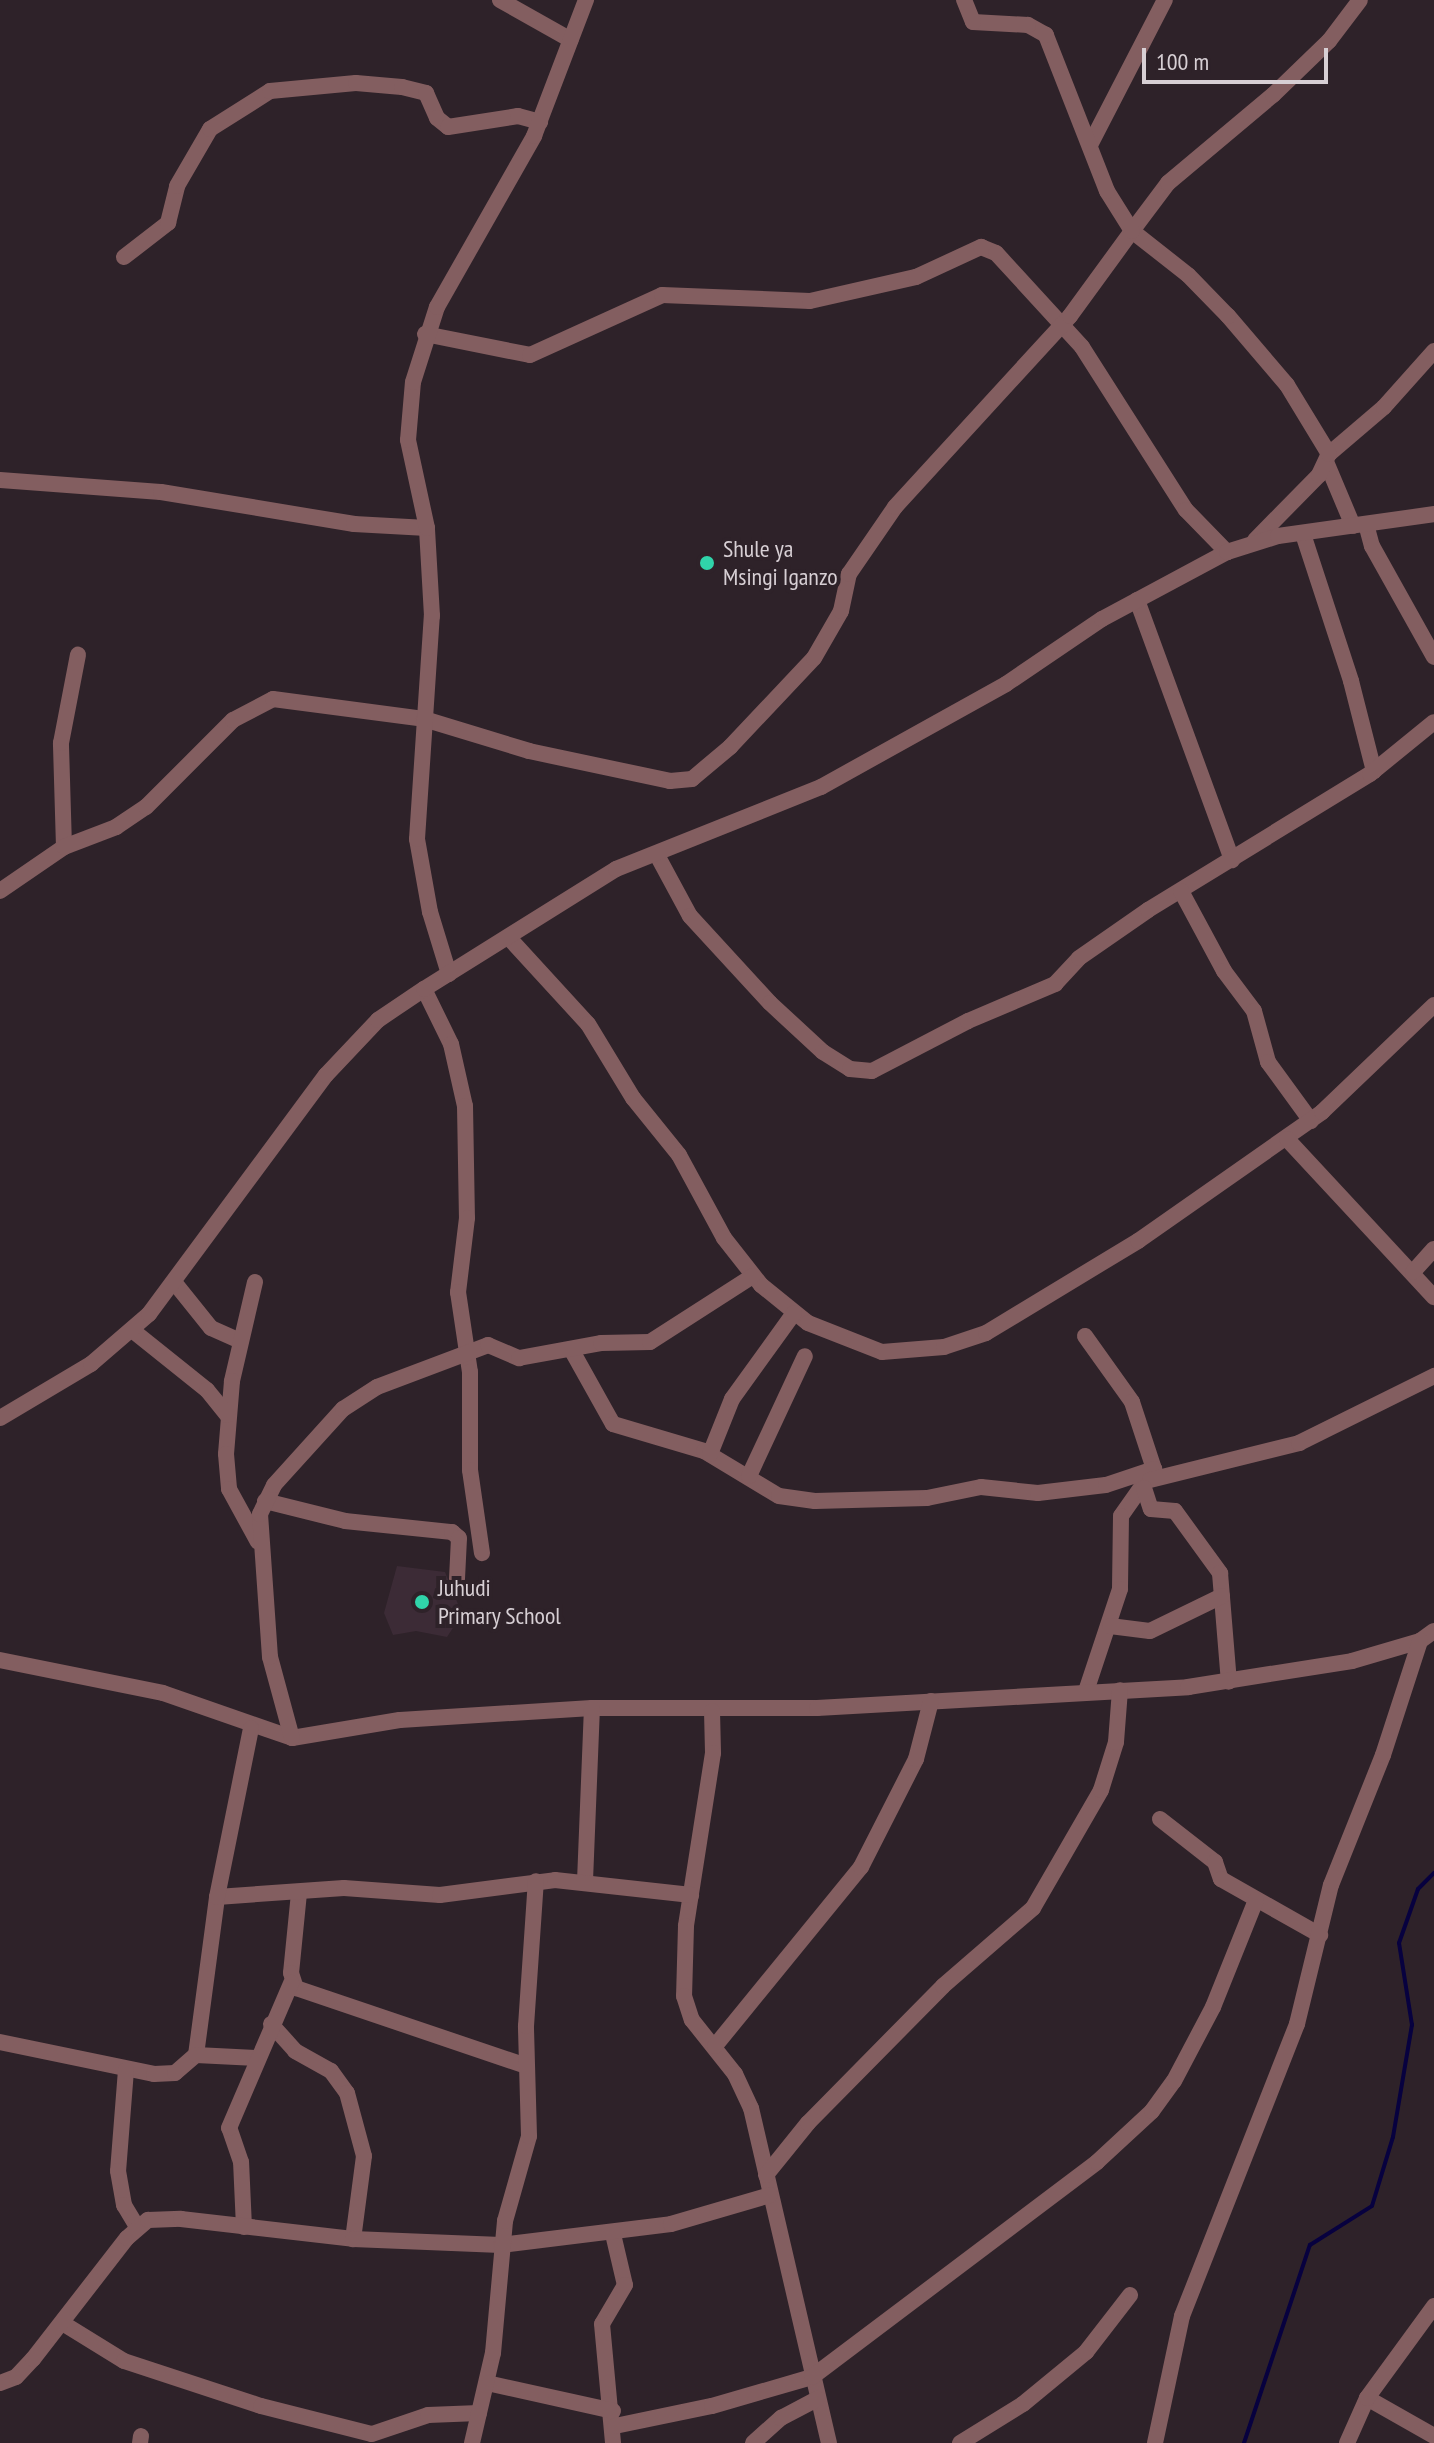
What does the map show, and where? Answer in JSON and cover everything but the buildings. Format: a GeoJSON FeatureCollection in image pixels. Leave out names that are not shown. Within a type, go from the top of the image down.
{"type":"FeatureCollection","features":[{"type":"Feature","properties":{"kind":"street"},"geometry":{"type":"LineString","coordinates":[[500,0],[571,40]]}},
{"type":"Feature","properties":{"kind":"street"},"geometry":{"type":"LineString","coordinates":[[449,974],[430,912],[417,839],[432,616],[427,528],[408,440],[413,382],[425,334],[475,232],[540,122],[586,0]]}},
{"type":"Feature","properties":{"kind":"street"},"geometry":{"type":"LineString","coordinates":[[964,0],[973,22],[1028,25],[1046,35],[1107,191],[1132,231],[1188,275],[1287,385],[1434,657]]}},
{"type":"Feature","properties":{"kind":"street"},"geometry":{"type":"LineString","coordinates":[[1090,145],[1165,0]]}},
{"type":"Feature","properties":{"kind":"street"},"geometry":{"type":"LineString","coordinates":[[0,891],[64,847],[116,827],[146,807],[252,706],[278,699],[424,719],[553,757],[670,781],[692,779],[730,747],[814,658],[841,611],[849,574],[895,507],[1061,326],[1168,183],[1273,95],[1329,41],[1360,0]]}},
{"type":"Feature","properties":{"kind":"street"},"geometry":{"type":"LineString","coordinates":[[124,257],[168,223],[177,186],[210,129],[270,91],[356,83],[402,87],[426,93],[437,118],[448,127],[518,116],[540,122]]}},
{"type":"Feature","properties":{"kind":"street"},"geometry":{"type":"LineString","coordinates":[[425,334],[530,355],[662,295],[810,301],[916,277],[981,247],[996,253],[1061,326],[1112,390],[1186,510],[1227,552]]}},
{"type":"Feature","properties":{"kind":"street"},"geometry":{"type":"LineString","coordinates":[[1251,544],[1328,459],[1384,407],[1434,351]]}},
{"type":"Feature","properties":{"kind":"street"},"geometry":{"type":"LineString","coordinates":[[0,480],[161,492],[354,524],[427,528]]}},
{"type":"Feature","properties":{"kind":"street"},"geometry":{"type":"LineString","coordinates":[[0,1418],[91,1364],[132,1330],[174,1282],[263,1154],[326,1075],[378,1020],[424,989],[510,939],[616,869],[657,855],[867,763],[1006,684],[1137,600],[1227,552],[1303,534],[1434,514]]}},
{"type":"Feature","properties":{"kind":"street"},"geometry":{"type":"LineString","coordinates":[[1303,534],[1351,681],[1374,771]]}},
{"type":"Feature","properties":{"kind":"street"},"geometry":{"type":"LineString","coordinates":[[1137,600],[1232,860]]}},
{"type":"Feature","properties":{"kind":"street"},"geometry":{"type":"LineString","coordinates":[[64,847],[61,743],[78,655]]}},
{"type":"Feature","properties":{"kind":"street"},"geometry":{"type":"LineString","coordinates":[[657,855],[690,916],[770,1003],[823,1052],[861,1073],[1055,984],[1079,958],[1374,771],[1434,722]]}},
{"type":"Feature","properties":{"kind":"street"},"geometry":{"type":"LineString","coordinates":[[1181,891],[1218,961],[1254,1011],[1268,1062],[1311,1121]]}},
{"type":"Feature","properties":{"kind":"street"},"geometry":{"type":"LineString","coordinates":[[510,939],[598,1037],[753,1276],[794,1313],[834,1336],[882,1352],[944,1347],[986,1333],[1194,1205],[1311,1121],[1434,1005]]}},
{"type":"Feature","properties":{"kind":"street"},"geometry":{"type":"LineString","coordinates":[[424,989],[451,1044],[464,1095],[467,1218],[458,1292],[469,1356],[472,1495],[482,1553]]}},
{"type":"Feature","properties":{"kind":"street"},"geometry":{"type":"LineString","coordinates":[[1287,1139],[1434,1297]]}},
{"type":"Feature","properties":{"kind":"street"},"geometry":{"type":"LineString","coordinates":[[1413,1272],[1434,1249]]}},
{"type":"Feature","properties":{"kind":"street"},"geometry":{"type":"LineString","coordinates":[[292,1738],[270,1657],[261,1547],[265,1501],[288,1467],[358,1398],[403,1376],[469,1356],[488,1345],[519,1358],[571,1349],[650,1342],[753,1276]]}},
{"type":"Feature","properties":{"kind":"street"},"geometry":{"type":"LineString","coordinates":[[174,1282],[211,1328],[240,1341]]}},
{"type":"Feature","properties":{"kind":"street"},"geometry":{"type":"LineString","coordinates":[[255,1282],[240,1341],[227,1415],[229,1489],[261,1547]]}},
{"type":"Feature","properties":{"kind":"street"},"geometry":{"type":"LineString","coordinates":[[710,1454],[717,1427],[744,1378],[794,1313]]}},
{"type":"Feature","properties":{"kind":"street"},"geometry":{"type":"LineString","coordinates":[[132,1330],[207,1390],[227,1415]]}},
{"type":"Feature","properties":{"kind":"street"},"geometry":{"type":"LineString","coordinates":[[1085,1336],[1132,1402],[1150,1479],[1151,1509],[1175,1511],[1214,1561],[1222,1596],[1229,1682]]}},
{"type":"Feature","properties":{"kind":"street"},"geometry":{"type":"LineString","coordinates":[[571,1349],[613,1424],[710,1454],[779,1496],[839,1501],[942,1497],[981,1487],[1047,1492],[1150,1479],[1299,1443],[1434,1376]]}},
{"type":"Feature","properties":{"kind":"street"},"geometry":{"type":"LineString","coordinates":[[749,1476],[805,1356]]}},
{"type":"Feature","properties":{"kind":"street"},"geometry":{"type":"LineString","coordinates":[[1086,1691],[1110,1626],[1121,1574],[1121,1516],[1150,1479]]}},
{"type":"Feature","properties":{"kind":"street"},"geometry":{"type":"LineString","coordinates":[[265,1501],[354,1523],[452,1532],[459,1538],[457,1579]]}},
{"type":"Feature","properties":{"kind":"street"},"geometry":{"type":"LineString","coordinates":[[1110,1626],[1150,1631],[1222,1596]]}},
{"type":"Feature","properties":{"kind":"street"},"geometry":{"type":"LineString","coordinates":[[0,1660],[177,1697],[251,1728],[292,1738],[400,1720],[592,1708],[712,1711],[1229,1682],[1352,1661],[1420,1641],[1434,1631]]}},
{"type":"Feature","properties":{"kind":"street"},"geometry":{"type":"LineString","coordinates":[[1155,2443],[1182,2316],[1297,2024],[1331,1885],[1383,1755],[1420,1641]]}},
{"type":"Feature","properties":{"kind":"street"},"geometry":{"type":"LineString","coordinates":[[766,2175],[808,2123],[928,2001],[1033,1908],[1101,1790],[1116,1742],[1120,1690]]}},
{"type":"Feature","properties":{"kind":"street"},"geometry":{"type":"LineString","coordinates":[[715,2046],[861,1867],[916,1759],[931,1701]]}},
{"type":"Feature","properties":{"kind":"street"},"geometry":{"type":"LineString","coordinates":[[585,1881],[592,1708]]}},
{"type":"Feature","properties":{"kind":"street"},"geometry":{"type":"LineString","coordinates":[[712,1711],[710,1780],[691,1895],[684,1996],[692,2020],[715,2046],[744,2089],[829,2443]]}},
{"type":"Feature","properties":{"kind":"street"},"geometry":{"type":"LineString","coordinates":[[0,2042],[51,2049],[126,2070],[175,2073],[196,2055],[217,1897],[251,1728]]}},
{"type":"Feature","properties":{"kind":"street"},"geometry":{"type":"LineString","coordinates":[[1160,1819],[1215,1862],[1221,1879],[1320,1935]]}},
{"type":"Feature","properties":{"kind":"street"},"geometry":{"type":"LineString","coordinates":[[217,1897],[344,1888],[440,1895],[536,1881],[585,1881],[691,1895]]}},
{"type":"Feature","properties":{"kind":"street"},"geometry":{"type":"LineString","coordinates":[[472,2443],[487,2383],[501,2245],[526,2156],[526,2066],[536,1881]]}},
{"type":"Feature","properties":{"kind":"street"},"geometry":{"type":"LineString","coordinates":[[244,2227],[241,2162],[229,2128],[291,1983],[299,1893]]}},
{"type":"Feature","properties":{"kind":"street"},"geometry":{"type":"LineString","coordinates":[[487,2383],[614,2427],[712,2406],[812,2377],[1068,2185],[1152,2111],[1192,2050],[1256,1900]]}},
{"type":"Feature","properties":{"kind":"street"},"geometry":{"type":"LineString","coordinates":[[291,1983],[526,2066]]}},
{"type":"Feature","properties":{"kind":"street"},"geometry":{"type":"LineString","coordinates":[[271,2024],[295,2051],[331,2071],[347,2093],[364,2156],[353,2239]]}},
{"type":"Feature","properties":{"kind":"street"},"geometry":{"type":"LineString","coordinates":[[196,2055],[258,2058]]}},
{"type":"Feature","properties":{"kind":"street"},"geometry":{"type":"LineString","coordinates":[[126,2070],[118,2171],[124,2205],[137,2227]]}},
{"type":"Feature","properties":{"kind":"street"},"geometry":{"type":"LineString","coordinates":[[0,2383],[16,2377],[64,2324],[137,2227],[167,2218],[353,2239],[501,2245],[613,2234],[700,2217],[770,2195]]}},
{"type":"Feature","properties":{"kind":"street"},"geometry":{"type":"LineString","coordinates":[[613,2234],[625,2285],[602,2324],[614,2427]]}},
{"type":"Feature","properties":{"kind":"street"},"geometry":{"type":"LineString","coordinates":[[960,2443],[1023,2404],[1079,2358],[1130,2295]]}},
{"type":"Feature","properties":{"kind":"street"},"geometry":{"type":"LineString","coordinates":[[1347,2443],[1367,2398],[1434,2306]]}},
{"type":"Feature","properties":{"kind":"street"},"geometry":{"type":"LineString","coordinates":[[64,2324],[124,2361],[261,2406],[372,2434],[428,2415],[479,2413]]}},
{"type":"Feature","properties":{"kind":"street"},"geometry":{"type":"LineString","coordinates":[[1367,2398],[1434,2436]]}},
{"type":"Feature","properties":{"kind":"street"},"geometry":{"type":"LineString","coordinates":[[753,2443],[781,2418],[817,2399]]}},
{"type":"Feature","properties":{"kind":"shaded area","name":"Juhudi Primary School"},"geometry":{"type":"Polygon","coordinates":[[[397,1566],[445,1572],[462,1614],[447,1637],[416,1631],[393,1635],[384,1613],[397,1566]]]}},
{"type":"Feature","properties":{"kind":"waterway"},"geometry":{"type":"LineString","coordinates":[[1244,2443],[1310,2245],[1372,2206],[1393,2137],[1412,2025],[1399,1943],[1418,1889],[1434,1873]]}},
{"type":"Feature","properties":{"kind":"place","name":"Shule ya Msingi Iganzo"},"geometry":{"type":"Point","coordinates":[707,563]}},
{"type":"Feature","properties":{"kind":"place","name":"Juhudi Primary School"},"geometry":{"type":"Point","coordinates":[422,1602]}}]}
